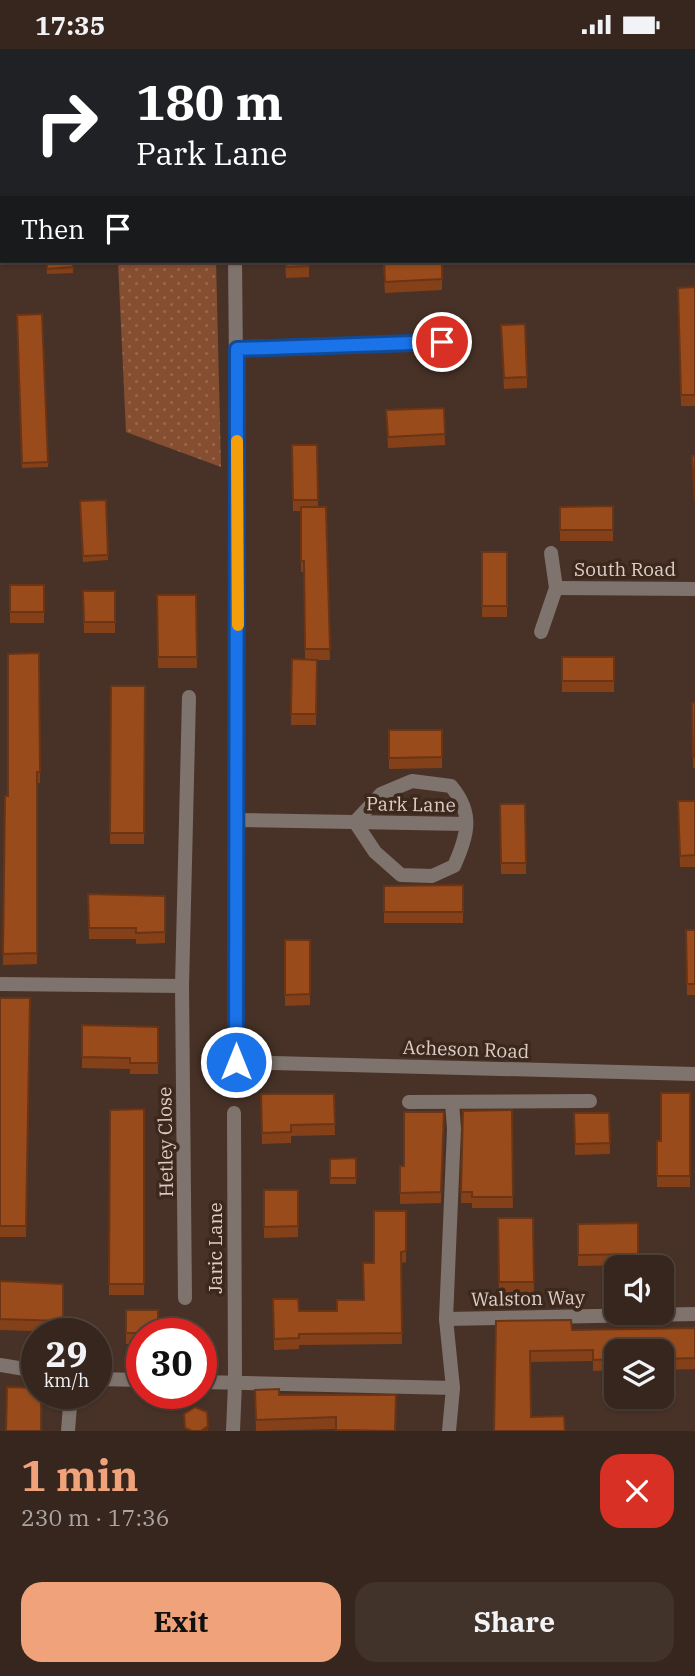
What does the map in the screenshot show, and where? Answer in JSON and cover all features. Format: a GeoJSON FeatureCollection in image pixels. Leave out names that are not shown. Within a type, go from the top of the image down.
{"type":"FeatureCollection","features":[{"type":"Feature","properties":{"kind":"street"},"geometry":{"type":"LineString","coordinates":[[235,263],[236,820]]}},
{"type":"Feature","properties":{"kind":"street"},"geometry":{"type":"LineString","coordinates":[[237,349],[442,342]]}},
{"type":"Feature","properties":{"kind":"street","name":"South Road"},"geometry":{"type":"LineString","coordinates":[[541,632],[556,588],[551,553]]}},
{"type":"Feature","properties":{"kind":"street","name":"South Road"},"geometry":{"type":"LineString","coordinates":[[556,588],[695,589]]}},
{"type":"Feature","properties":{"kind":"street","name":"Hetley Close"},"geometry":{"type":"LineString","coordinates":[[185,1298],[182,986],[189,697]]}},
{"type":"Feature","properties":{"kind":"street","name":"Park Lane"},"geometry":{"type":"LineString","coordinates":[[412,781],[451,786],[464,802],[466,841],[454,866],[432,876],[401,875],[375,852],[355,822],[381,794],[412,781]]}},
{"type":"Feature","properties":{"kind":"street","name":"Park Lane"},"geometry":{"type":"LineString","coordinates":[[236,820],[466,824]]}},
{"type":"Feature","properties":{"kind":"street","name":"Acheson Road"},"geometry":{"type":"LineString","coordinates":[[236,820],[236,1062],[695,1074]]}},
{"type":"Feature","properties":{"kind":"street"},"geometry":{"type":"LineString","coordinates":[[0,984],[182,986]]}},
{"type":"Feature","properties":{"kind":"street"},"geometry":{"type":"LineString","coordinates":[[409,1102],[590,1101]]}},
{"type":"Feature","properties":{"kind":"street","name":"Walston Way"},"geometry":{"type":"LineString","coordinates":[[449,1431],[453,1388],[446,1319],[454,1129],[452,1102]]}},
{"type":"Feature","properties":{"kind":"street","name":"Jaric Lane"},"geometry":{"type":"LineString","coordinates":[[233,1431],[236,1383],[234,1113]]}},
{"type":"Feature","properties":{"kind":"street","name":"Walston Way"},"geometry":{"type":"LineString","coordinates":[[446,1319],[695,1314]]}},
{"type":"Feature","properties":{"kind":"street"},"geometry":{"type":"LineString","coordinates":[[0,1365],[21,1368]]}},
{"type":"Feature","properties":{"kind":"street"},"geometry":{"type":"LineString","coordinates":[[217,1382],[453,1388]]}},
{"type":"Feature","properties":{"kind":"street"},"geometry":{"type":"LineString","coordinates":[[68,1431],[70,1409]]}},
{"type":"Feature","properties":{"kind":"shaded area"},"geometry":{"type":"Polygon","coordinates":[[[118,263],[216,263],[221,467],[126,432],[118,263]]]}},
{"type":"Feature","properties":{"kind":"building"},"geometry":{"type":"Polygon","coordinates":[[[47,263],[73,263],[73,267],[47,269],[47,263]]]}},
{"type":"Feature","properties":{"kind":"building"},"geometry":{"type":"Polygon","coordinates":[[[285,263],[309,263],[309,266],[286,267],[285,263]]]}},
{"type":"Feature","properties":{"kind":"building"},"geometry":{"type":"Polygon","coordinates":[[[384,263],[442,263],[442,279],[385,282],[384,263]]]}},
{"type":"Feature","properties":{"kind":"building"},"geometry":{"type":"Polygon","coordinates":[[[695,287],[695,395],[681,395],[678,288],[695,287]]]}},
{"type":"Feature","properties":{"kind":"building"},"geometry":{"type":"Polygon","coordinates":[[[42,314],[48,462],[22,463],[17,315],[42,314]]]}},
{"type":"Feature","properties":{"kind":"building"},"geometry":{"type":"Polygon","coordinates":[[[525,324],[527,377],[504,378],[501,325],[525,324]]]}},
{"type":"Feature","properties":{"kind":"building"},"geometry":{"type":"Polygon","coordinates":[[[444,408],[445,434],[388,437],[386,410],[444,408]]]}},
{"type":"Feature","properties":{"kind":"building"},"geometry":{"type":"Polygon","coordinates":[[[292,445],[317,445],[318,500],[293,500],[292,445]]]}},
{"type":"Feature","properties":{"kind":"building"},"geometry":{"type":"Polygon","coordinates":[[[692,456],[695,456],[695,502],[692,456]]]}},
{"type":"Feature","properties":{"kind":"building"},"geometry":{"type":"Polygon","coordinates":[[[106,500],[108,555],[83,556],[80,501],[106,500]]]}},
{"type":"Feature","properties":{"kind":"building"},"geometry":{"type":"Polygon","coordinates":[[[613,506],[613,530],[560,530],[560,507],[613,506]]]}},
{"type":"Feature","properties":{"kind":"building"},"geometry":{"type":"Polygon","coordinates":[[[301,507],[326,507],[330,649],[305,649],[301,507]]]}},
{"type":"Feature","properties":{"kind":"building"},"geometry":{"type":"Polygon","coordinates":[[[482,552],[507,552],[507,606],[482,606],[482,552]]]}},
{"type":"Feature","properties":{"kind":"building"},"geometry":{"type":"Polygon","coordinates":[[[10,585],[44,585],[44,612],[10,612],[10,585]]]}},
{"type":"Feature","properties":{"kind":"building"},"geometry":{"type":"Polygon","coordinates":[[[83,591],[115,591],[115,622],[84,622],[83,591]]]}},
{"type":"Feature","properties":{"kind":"building"},"geometry":{"type":"Polygon","coordinates":[[[157,595],[196,595],[197,657],[158,657],[157,595]]]}},
{"type":"Feature","properties":{"kind":"building"},"geometry":{"type":"Polygon","coordinates":[[[39,653],[37,953],[3,954],[5,796],[8,796],[8,654],[39,653]]]}},
{"type":"Feature","properties":{"kind":"building"},"geometry":{"type":"Polygon","coordinates":[[[562,657],[614,657],[614,681],[562,681],[562,657]]]}},
{"type":"Feature","properties":{"kind":"building"},"geometry":{"type":"Polygon","coordinates":[[[292,659],[317,660],[316,714],[291,714],[292,659]]]}},
{"type":"Feature","properties":{"kind":"building"},"geometry":{"type":"Polygon","coordinates":[[[111,686],[145,686],[144,833],[110,833],[111,686]]]}},
{"type":"Feature","properties":{"kind":"building"},"geometry":{"type":"Polygon","coordinates":[[[692,703],[695,703],[695,757],[693,757],[692,703]]]}},
{"type":"Feature","properties":{"kind":"building"},"geometry":{"type":"Polygon","coordinates":[[[389,730],[442,730],[442,757],[389,758],[389,730]]]}},
{"type":"Feature","properties":{"kind":"building"},"geometry":{"type":"Polygon","coordinates":[[[678,801],[695,801],[695,855],[680,856],[678,801]]]}},
{"type":"Feature","properties":{"kind":"building"},"geometry":{"type":"Polygon","coordinates":[[[500,804],[525,804],[526,863],[501,863],[500,804]]]}},
{"type":"Feature","properties":{"kind":"building"},"geometry":{"type":"Polygon","coordinates":[[[463,885],[463,912],[384,912],[384,886],[463,885]]]}},
{"type":"Feature","properties":{"kind":"building"},"geometry":{"type":"Polygon","coordinates":[[[88,894],[165,896],[165,932],[136,933],[136,928],[89,928],[88,894]]]}},
{"type":"Feature","properties":{"kind":"building"},"geometry":{"type":"Polygon","coordinates":[[[686,930],[695,930],[695,984],[687,984],[686,930]]]}},
{"type":"Feature","properties":{"kind":"building"},"geometry":{"type":"Polygon","coordinates":[[[285,940],[310,940],[310,994],[285,995],[285,940]]]}},
{"type":"Feature","properties":{"kind":"building"},"geometry":{"type":"Polygon","coordinates":[[[0,998],[30,998],[26,1226],[0,1226],[0,998]]]}},
{"type":"Feature","properties":{"kind":"building"},"geometry":{"type":"Polygon","coordinates":[[[82,1025],[158,1027],[158,1063],[130,1063],[130,1058],[82,1057],[82,1025]]]}},
{"type":"Feature","properties":{"kind":"building"},"geometry":{"type":"Polygon","coordinates":[[[661,1093],[690,1093],[690,1176],[657,1176],[657,1141],[661,1141],[661,1093]]]}},
{"type":"Feature","properties":{"kind":"building"},"geometry":{"type":"Polygon","coordinates":[[[261,1094],[334,1094],[335,1124],[291,1125],[291,1132],[262,1133],[261,1094]]]}},
{"type":"Feature","properties":{"kind":"building"},"geometry":{"type":"Polygon","coordinates":[[[144,1109],[144,1284],[109,1284],[110,1110],[144,1109]]]}},
{"type":"Feature","properties":{"kind":"building"},"geometry":{"type":"Polygon","coordinates":[[[512,1110],[513,1197],[472,1197],[472,1192],[461,1192],[463,1111],[512,1110]]]}},
{"type":"Feature","properties":{"kind":"building"},"geometry":{"type":"Polygon","coordinates":[[[404,1112],[444,1112],[441,1192],[400,1193],[400,1166],[404,1166],[404,1112]]]}},
{"type":"Feature","properties":{"kind":"building"},"geometry":{"type":"Polygon","coordinates":[[[574,1113],[609,1113],[610,1143],[575,1144],[574,1113]]]}},
{"type":"Feature","properties":{"kind":"building"},"geometry":{"type":"Polygon","coordinates":[[[356,1158],[356,1178],[330,1178],[330,1159],[356,1158]]]}},
{"type":"Feature","properties":{"kind":"building"},"geometry":{"type":"Polygon","coordinates":[[[264,1190],[298,1190],[298,1226],[264,1227],[264,1190]]]}},
{"type":"Feature","properties":{"kind":"building"},"geometry":{"type":"Polygon","coordinates":[[[374,1211],[406,1211],[406,1251],[401,1252],[402,1333],[299,1334],[299,1338],[274,1339],[273,1299],[298,1299],[299,1311],[337,1311],[337,1300],[364,1300],[363,1263],[374,1263],[374,1211]]]}},
{"type":"Feature","properties":{"kind":"building"},"geometry":{"type":"Polygon","coordinates":[[[498,1218],[533,1218],[534,1282],[499,1282],[498,1218]]]}},
{"type":"Feature","properties":{"kind":"building"},"geometry":{"type":"Polygon","coordinates":[[[638,1223],[638,1254],[578,1255],[578,1224],[638,1223]]]}},
{"type":"Feature","properties":{"kind":"building"},"geometry":{"type":"Polygon","coordinates":[[[0,1281],[63,1284],[63,1318],[0,1319],[0,1281]]]}},
{"type":"Feature","properties":{"kind":"building"},"geometry":{"type":"Polygon","coordinates":[[[126,1310],[158,1310],[158,1318],[126,1318],[126,1310]]]}},
{"type":"Feature","properties":{"kind":"building"},"geometry":{"type":"Polygon","coordinates":[[[571,1320],[572,1330],[695,1328],[695,1358],[674,1359],[674,1339],[604,1339],[604,1360],[593,1360],[593,1350],[530,1351],[531,1417],[564,1416],[565,1431],[494,1431],[496,1321],[571,1320]]]}},
{"type":"Feature","properties":{"kind":"building"},"geometry":{"type":"Polygon","coordinates":[[[7,1387],[21,1387],[21,1409],[41,1409],[41,1431],[6,1431],[7,1387]]]}},
{"type":"Feature","properties":{"kind":"building"},"geometry":{"type":"Polygon","coordinates":[[[279,1389],[279,1395],[396,1395],[395,1431],[336,1430],[336,1417],[256,1420],[255,1390],[279,1389]]]}},
{"type":"Feature","properties":{"kind":"building"},"geometry":{"type":"Polygon","coordinates":[[[192,1409],[207,1412],[208,1426],[201,1431],[185,1428],[184,1414],[192,1409]]]}},
{"type":"Feature","properties":{"kind":"slow traffic"},"geometry":{"type":"LineString","coordinates":[[237,441],[238,625]]}},
{"type":"Feature","properties":{"kind":"route"},"geometry":{"type":"LineString","coordinates":[[236,1062],[237,349],[442,342]]}}]}
